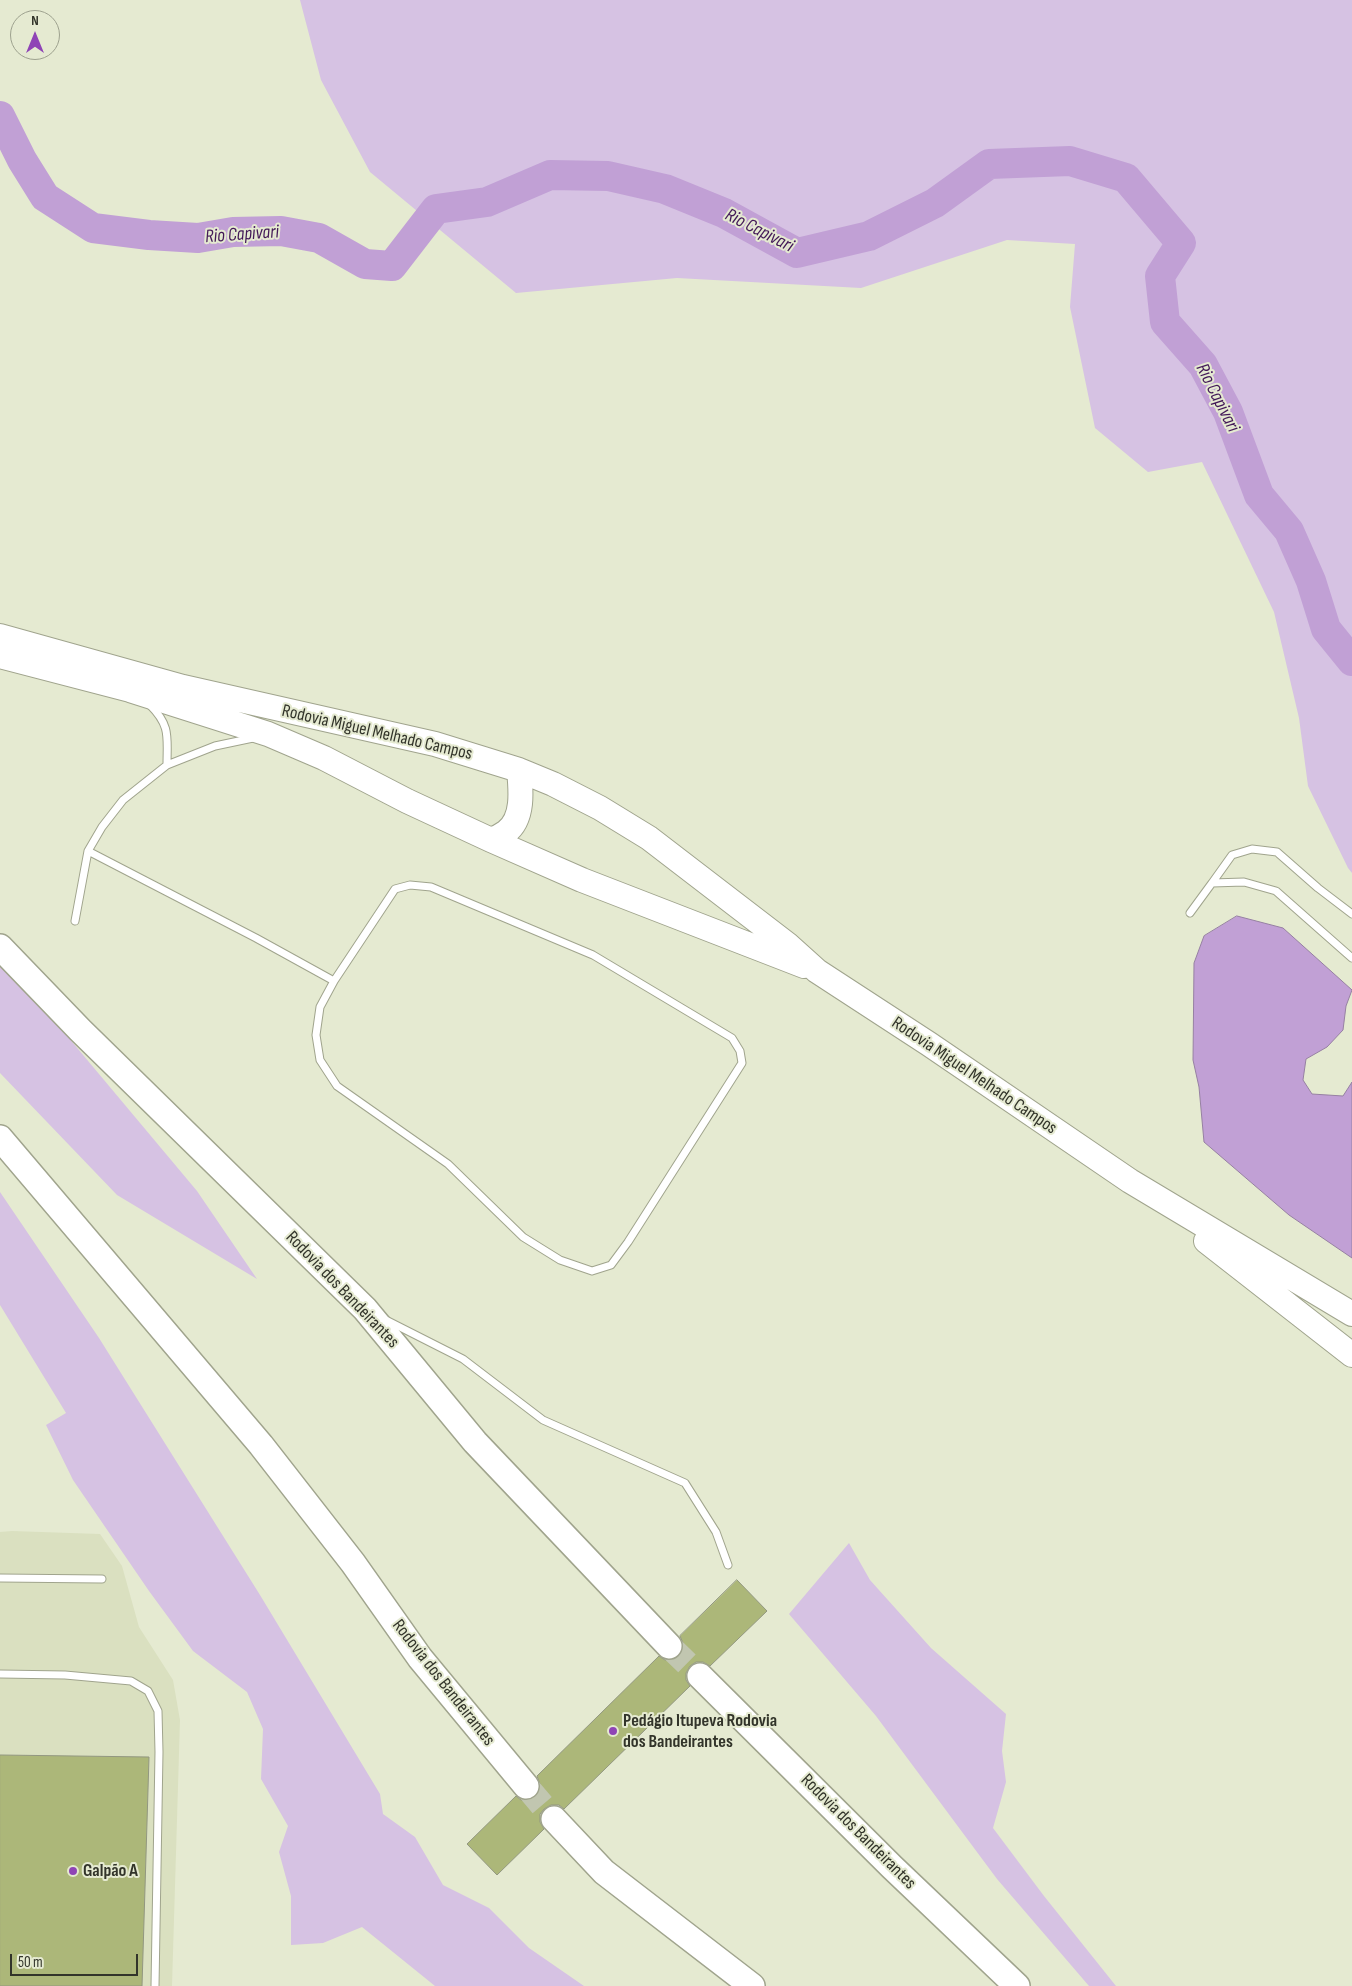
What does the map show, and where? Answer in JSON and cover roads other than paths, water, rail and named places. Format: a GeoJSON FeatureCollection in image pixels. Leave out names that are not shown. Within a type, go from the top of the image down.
{"type":"FeatureCollection","features":[{"type":"Feature","properties":{"kind":"highway","name":"Rodovia Miguel Melhado Campos"},"geometry":{"type":"LineString","coordinates":[[0,636],[183,687],[435,744],[519,770],[553,784],[600,808],[649,838],[787,944],[817,971],[930,1044],[1130,1181],[1352,1314]]}},
{"type":"Feature","properties":{"kind":"highway","name":"Rodovia Miguel Melhado Campos"},"geometry":{"type":"LineString","coordinates":[[0,656],[130,690],[268,734],[324,758],[407,801],[582,880],[817,971]]}},
{"type":"Feature","properties":{"kind":"highway"},"geometry":{"type":"LineString","coordinates":[[491,840],[507,832],[515,821],[521,790],[519,770]]}},
{"type":"Feature","properties":{"kind":"highway","name":"Rodovia dos Bandeirantes"},"geometry":{"type":"LineString","coordinates":[[0,947],[80,1030],[365,1309],[475,1442],[670,1646]]}},
{"type":"Feature","properties":{"kind":"highway","name":"Rodovia dos Bandeirantes"},"geometry":{"type":"LineString","coordinates":[[0,1138],[261,1445],[353,1563],[420,1658],[526,1786]]}},
{"type":"Feature","properties":{"kind":"highway","name":"Rodovia Miguel Melhado Campos"},"geometry":{"type":"LineString","coordinates":[[1130,1181],[1352,1355]]}},
{"type":"Feature","properties":{"kind":"highway","name":"Rodovia dos Bandeirantes"},"geometry":{"type":"LineString","coordinates":[[700,1676],[892,1868],[1017,1986]]}},
{"type":"Feature","properties":{"kind":"highway"},"geometry":{"type":"LineString","coordinates":[[554,1819],[604,1872],[752,1986]]}},
{"type":"Feature","properties":{"kind":"lane"},"geometry":{"type":"LineString","coordinates":[[130,690],[150,705],[162,718],[167,733],[166,764]]}},
{"type":"Feature","properties":{"kind":"lane"},"geometry":{"type":"LineString","coordinates":[[75,921],[88,851],[102,827],[123,800],[166,764],[216,746],[268,734]]}},
{"type":"Feature","properties":{"kind":"lane"},"geometry":{"type":"LineString","coordinates":[[1190,913],[1232,855],[1252,849],[1277,852],[1318,888],[1352,914]]}},
{"type":"Feature","properties":{"kind":"lane"},"geometry":{"type":"LineString","coordinates":[[88,851],[256,938],[334,981]]}},
{"type":"Feature","properties":{"kind":"lane"},"geometry":{"type":"LineString","coordinates":[[1212,883],[1244,882],[1276,891],[1352,958]]}},
{"type":"Feature","properties":{"kind":"lane"},"geometry":{"type":"LineString","coordinates":[[410,885],[431,888],[593,955],[732,1038],[740,1051],[742,1063],[628,1242],[611,1265],[592,1271],[560,1260],[523,1237],[448,1164],[337,1086],[320,1060],[316,1035],[320,1007],[334,981],[395,889],[410,885]]}},
{"type":"Feature","properties":{"kind":"lane"},"geometry":{"type":"LineString","coordinates":[[365,1309],[462,1359],[543,1420],[684,1483],[716,1532],[728,1564]]}},
{"type":"Feature","properties":{"kind":"lane"},"geometry":{"type":"LineString","coordinates":[[0,1578],[102,1579]]}},
{"type":"Feature","properties":{"kind":"lane"},"geometry":{"type":"LineString","coordinates":[[0,1674],[65,1675],[131,1681],[148,1691],[158,1710],[155,1986]]}},
{"type":"Feature","properties":{"kind":"waterway","name":"Rio Capivari"},"geometry":{"type":"LineString","coordinates":[[0,116],[22,160],[45,197],[93,228],[149,235],[198,238],[233,232],[281,231],[319,238],[365,264],[392,266],[436,209],[487,202],[550,175],[608,176],[665,189],[724,213],[797,253],[869,236],[935,203],[989,164],[1070,161],[1126,178],[1181,243],[1160,276],[1165,322],[1203,365],[1228,412],[1259,495],[1289,531],[1311,581],[1326,629],[1352,661]]}},
{"type":"Feature","properties":{"kind":"tunnel"},"geometry":{"type":"LineString","coordinates":[[669,1646],[700,1676]]}},
{"type":"Feature","properties":{"kind":"tunnel"},"geometry":{"type":"LineString","coordinates":[[526,1786],[554,1819]]}},
{"type":"Feature","properties":{"kind":"place","name":"Pedágio Itupeva Rodovia dos Bandeirantes"},"geometry":{"type":"Point","coordinates":[613,1731]}},
{"type":"Feature","properties":{"kind":"place","name":"Galpão A"},"geometry":{"type":"Point","coordinates":[73,1871]}}]}
